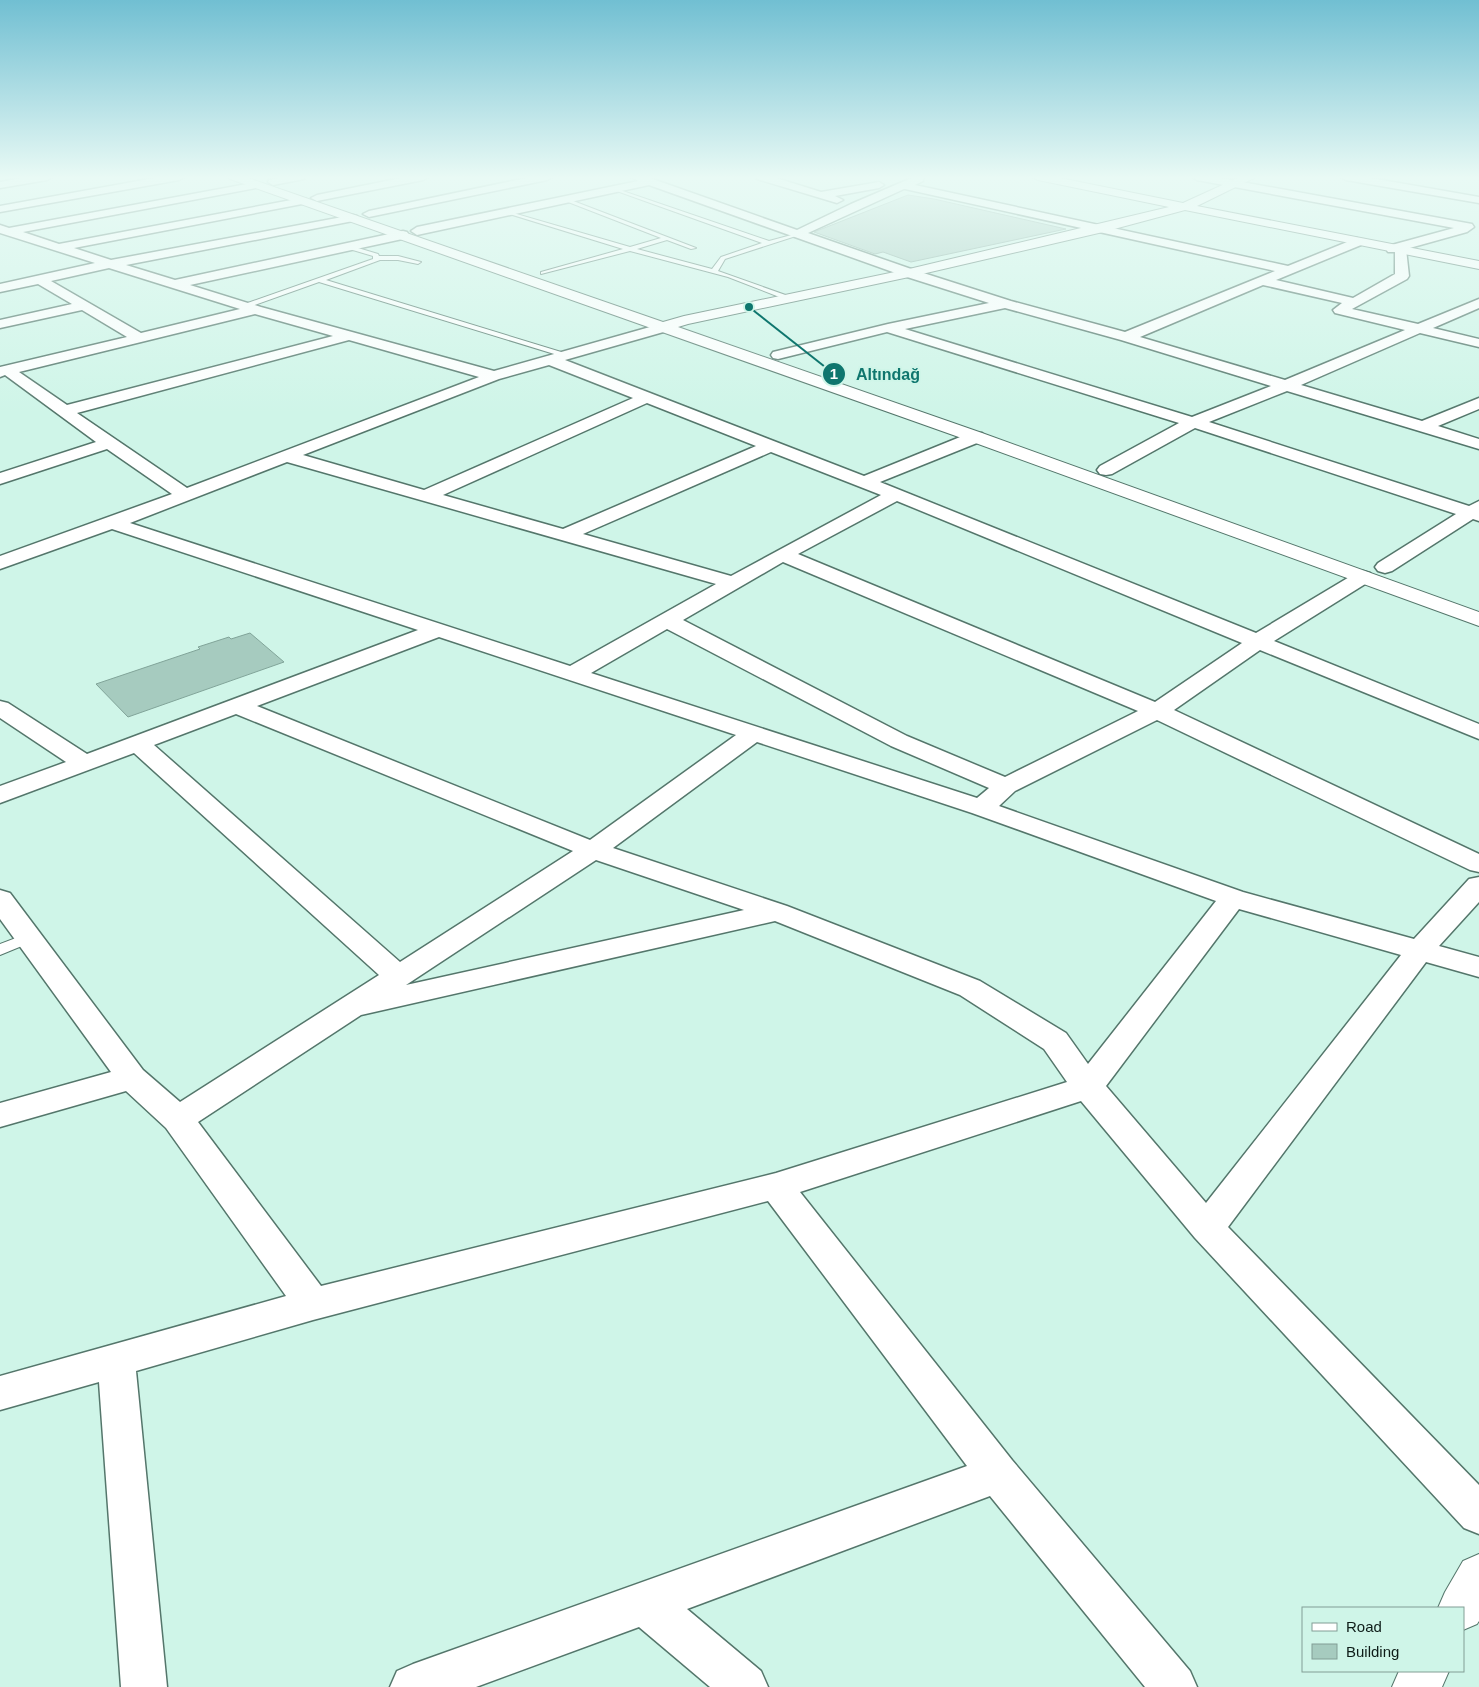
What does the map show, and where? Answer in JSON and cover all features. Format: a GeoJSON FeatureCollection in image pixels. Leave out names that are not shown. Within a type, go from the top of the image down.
{"type":"FeatureCollection","features":[{"type":"Feature","properties":{"kind":"main road"},"geometry":{"type":"LineString","coordinates":[[470,256],[662,328],[1365,569],[1479,618]]}},
{"type":"Feature","properties":{"kind":"main road"},"geometry":{"type":"LineString","coordinates":[[486,256],[684,320],[778,355],[1310,541]]}},
{"type":"Feature","properties":{"kind":"main road"},"geometry":{"type":"LineString","coordinates":[[662,328],[684,320],[983,256]]}},
{"type":"Feature","properties":{"kind":"main road"},"geometry":{"type":"LineString","coordinates":[[1428,256],[1479,265]]}},
{"type":"Feature","properties":{"kind":"main road"},"geometry":{"type":"LineString","coordinates":[[1365,569],[1393,570]]}},
{"type":"Feature","properties":{"kind":"main road"},"geometry":{"type":"LineString","coordinates":[[1462,1607],[1479,1577]]}},
{"type":"Feature","properties":{"kind":"main road"},"geometry":{"type":"LineString","coordinates":[[1416,1687],[1424,1672]]}},
{"type":"Feature","properties":{"kind":"street"},"geometry":{"type":"LineString","coordinates":[[83,256],[249,308],[494,376]]}},
{"type":"Feature","properties":{"kind":"street"},"geometry":{"type":"LineString","coordinates":[[0,288],[152,256]]}},
{"type":"Feature","properties":{"kind":"street"},"geometry":{"type":"LineString","coordinates":[[175,284],[307,256]]}},
{"type":"Feature","properties":{"kind":"street"},"geometry":{"type":"LineString","coordinates":[[859,256],[1006,304],[1126,337],[1479,444]]}},
{"type":"Feature","properties":{"kind":"street"},"geometry":{"type":"LineString","coordinates":[[1226,256],[1289,270]]}},
{"type":"Feature","properties":{"kind":"street"},"geometry":{"type":"LineString","coordinates":[[1126,337],[1324,256]]}},
{"type":"Feature","properties":{"kind":"street"},"geometry":{"type":"LineString","coordinates":[[1398,256],[1402,276],[1340,310],[1479,343]]}},
{"type":"Feature","properties":{"kind":"street"},"geometry":{"type":"LineString","coordinates":[[39,279],[139,338]]}},
{"type":"Feature","properties":{"kind":"street"},"geometry":{"type":"LineString","coordinates":[[1262,281],[1354,302]]}},
{"type":"Feature","properties":{"kind":"street"},"geometry":{"type":"LineString","coordinates":[[1106,470],[1193,422],[1285,386],[1479,303]]}},
{"type":"Feature","properties":{"kind":"street"},"geometry":{"type":"LineString","coordinates":[[778,355],[888,328],[1006,304]]}},
{"type":"Feature","properties":{"kind":"street"},"geometry":{"type":"LineString","coordinates":[[0,324],[84,306]]}},
{"type":"Feature","properties":{"kind":"street"},"geometry":{"type":"LineString","coordinates":[[4,371],[139,338],[249,308]]}},
{"type":"Feature","properties":{"kind":"street"},"geometry":{"type":"LineString","coordinates":[[0,563],[186,495],[494,376],[662,328]]}},
{"type":"Feature","properties":{"kind":"street"},"geometry":{"type":"LineString","coordinates":[[888,328],[1476,511]]}},
{"type":"Feature","properties":{"kind":"street"},"geometry":{"type":"LineString","coordinates":[[64,411],[350,336]]}},
{"type":"Feature","properties":{"kind":"street"},"geometry":{"type":"LineString","coordinates":[[559,357],[770,446],[896,494],[1256,643],[1479,732]]}},
{"type":"Feature","properties":{"kind":"street"},"geometry":{"type":"LineString","coordinates":[[4,371],[186,495]]}},
{"type":"Feature","properties":{"kind":"street"},"geometry":{"type":"LineString","coordinates":[[427,495],[648,396]]}},
{"type":"Feature","properties":{"kind":"street"},"geometry":{"type":"LineString","coordinates":[[1423,427],[1479,403]]}},
{"type":"Feature","properties":{"kind":"street"},"geometry":{"type":"LineString","coordinates":[[864,482],[976,437]]}},
{"type":"Feature","properties":{"kind":"street"},"geometry":{"type":"LineString","coordinates":[[0,479],[108,443]]}},
{"type":"Feature","properties":{"kind":"street"},"geometry":{"type":"LineString","coordinates":[[567,534],[770,446]]}},
{"type":"Feature","properties":{"kind":"street"},"geometry":{"type":"LineString","coordinates":[[286,456],[567,534],[734,583]]}},
{"type":"Feature","properties":{"kind":"street"},"geometry":{"type":"LineString","coordinates":[[572,674],[782,555],[896,494]]}},
{"type":"Feature","properties":{"kind":"street"},"geometry":{"type":"LineString","coordinates":[[1393,570],[1476,511]]}},
{"type":"Feature","properties":{"kind":"street"},"geometry":{"type":"LineString","coordinates":[[112,523],[981,808],[1233,898],[1421,949],[1479,967]]}},
{"type":"Feature","properties":{"kind":"street"},"geometry":{"type":"LineString","coordinates":[[782,555],[1157,711],[1479,864]]}},
{"type":"Feature","properties":{"kind":"street"},"geometry":{"type":"LineString","coordinates":[[981,808],[1006,786],[1157,711],[1365,569]]}},
{"type":"Feature","properties":{"kind":"street"},"geometry":{"type":"LineString","coordinates":[[667,620],[899,741],[1006,786]]}},
{"type":"Feature","properties":{"kind":"street"},"geometry":{"type":"LineString","coordinates":[[0,795],[439,630]]}},
{"type":"Feature","properties":{"kind":"street"},"geometry":{"type":"LineString","coordinates":[[235,706],[593,850],[777,912],[970,988],[1055,1041],[1088,1087],[1207,1228],[1479,1514]]}},
{"type":"Feature","properties":{"kind":"street"},"geometry":{"type":"LineString","coordinates":[[0,708],[84,764]]}},
{"type":"Feature","properties":{"kind":"street"},"geometry":{"type":"LineString","coordinates":[[178,1119],[593,850],[754,733]]}},
{"type":"Feature","properties":{"kind":"street"},"geometry":{"type":"LineString","coordinates":[[137,743],[398,976]]}},
{"type":"Feature","properties":{"kind":"street"},"geometry":{"type":"LineString","coordinates":[[1207,1228],[1421,949],[1479,885]]}},
{"type":"Feature","properties":{"kind":"street"},"geometry":{"type":"LineString","coordinates":[[0,1392],[313,1304],[776,1186],[1088,1087],[1233,898]]}},
{"type":"Feature","properties":{"kind":"street"},"geometry":{"type":"LineString","coordinates":[[0,899],[132,1078],[178,1119],[313,1304]]}},
{"type":"Feature","properties":{"kind":"street"},"geometry":{"type":"LineString","coordinates":[[345,1010],[777,912]]}},
{"type":"Feature","properties":{"kind":"street"},"geometry":{"type":"LineString","coordinates":[[1421,949],[1479,972]]}},
{"type":"Feature","properties":{"kind":"street"},"geometry":{"type":"LineString","coordinates":[[0,1115],[132,1078]]}},
{"type":"Feature","properties":{"kind":"street"},"geometry":{"type":"LineString","coordinates":[[776,1186],[998,1474],[1174,1687]]}},
{"type":"Feature","properties":{"kind":"street"},"geometry":{"type":"LineString","coordinates":[[116,1358],[144,1687]]}},
{"type":"Feature","properties":{"kind":"street"},"geometry":{"type":"LineString","coordinates":[[413,1687],[998,1474]]}},
{"type":"Feature","properties":{"kind":"street"},"geometry":{"type":"LineString","coordinates":[[645,1603],[746,1687]]}},
{"type":"Feature","properties":{"kind":"lane"},"geometry":{"type":"LineString","coordinates":[[544,273],[606,256]]}},
{"type":"Feature","properties":{"kind":"lane"},"geometry":{"type":"LineString","coordinates":[[655,256],[714,272],[790,298]]}},
{"type":"Feature","properties":{"kind":"lane"},"geometry":{"type":"LineString","coordinates":[[714,272],[723,258],[730,256]]}},
{"type":"Feature","properties":{"kind":"lane"},"geometry":{"type":"LineString","coordinates":[[249,308],[319,280],[375,262],[378,258],[398,258],[418,262]]}},
{"type":"Feature","properties":{"kind":"lane"},"geometry":{"type":"LineString","coordinates":[[319,280],[559,357]]}},
{"type":"Feature","properties":{"kind":"lane"},"geometry":{"type":"LineString","coordinates":[[0,950],[29,938]]}},
{"type":"Feature","properties":{"kind":"building"},"geometry":{"type":"Polygon","coordinates":[[[893,256],[940,256],[911,262],[893,256]]]}},
{"type":"Feature","properties":{"kind":"building"},"geometry":{"type":"Polygon","coordinates":[[[250,633],[284,662],[128,717],[96,684],[200,649],[198,647],[229,637],[231,639],[250,633]]]}},
{"type":"Feature","properties":{"kind":"place","name":"Altındağ"},"geometry":{"type":"Point","coordinates":[749,307]}}]}
